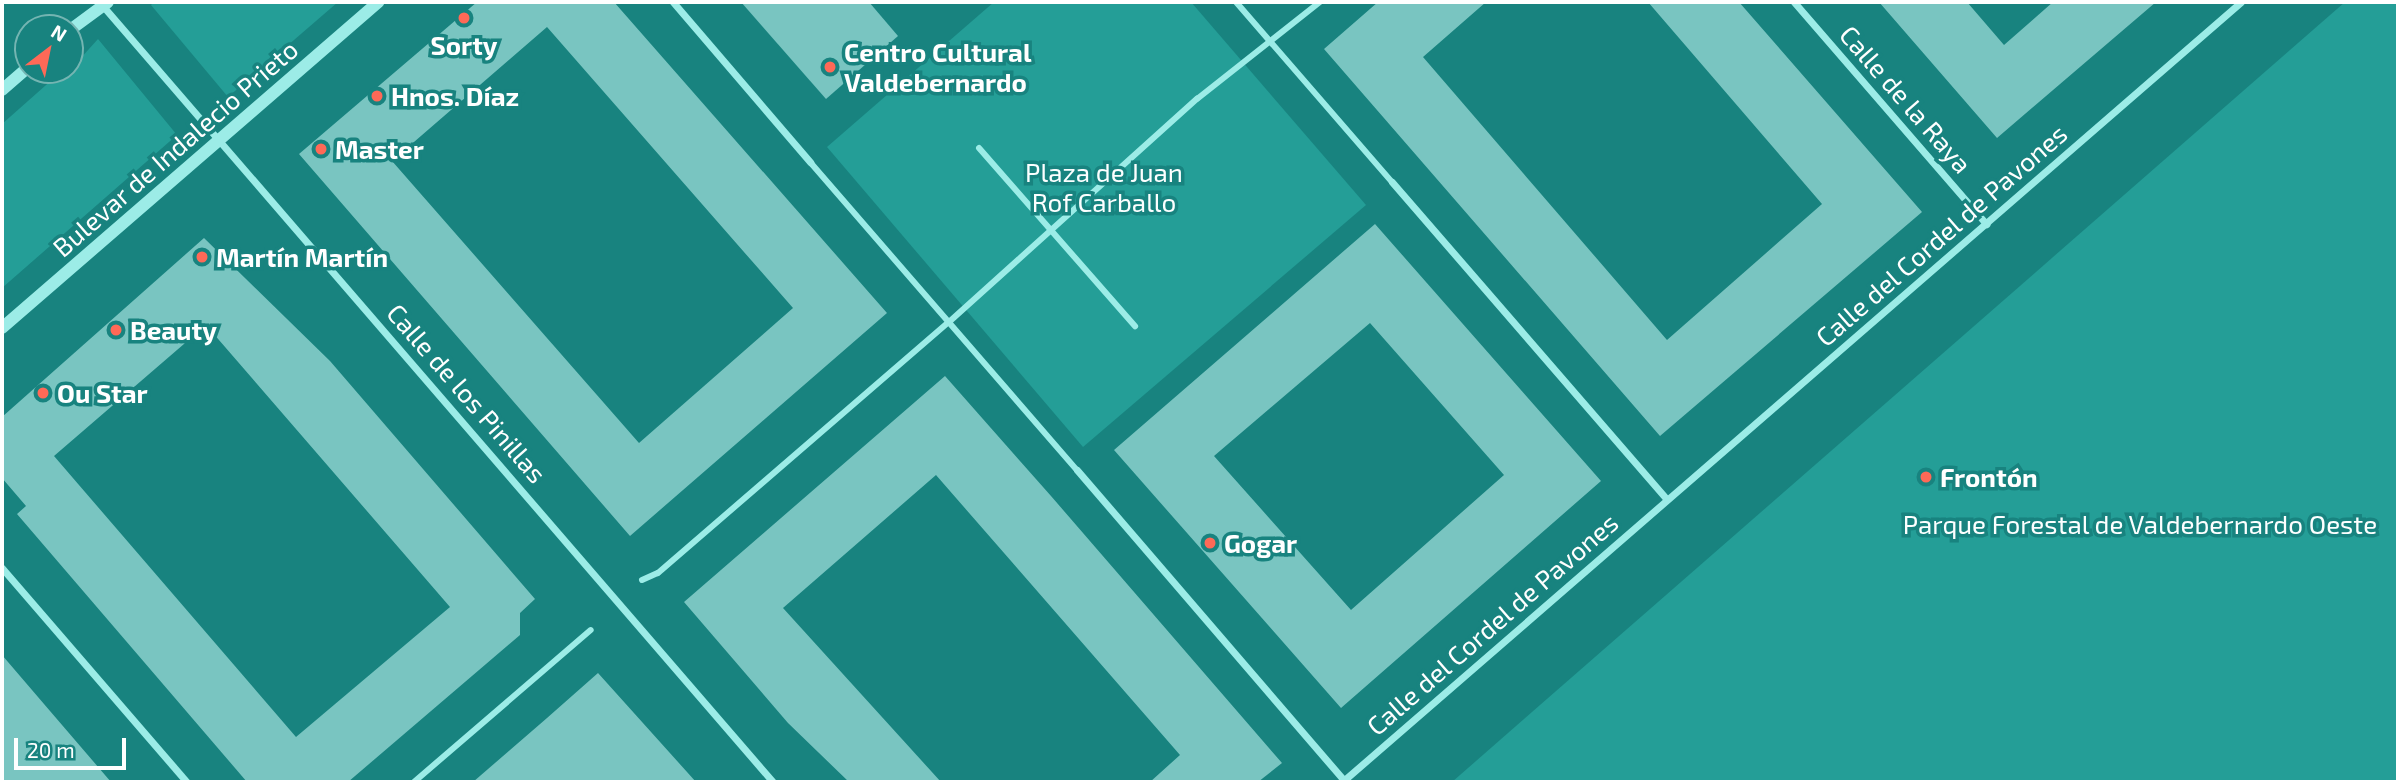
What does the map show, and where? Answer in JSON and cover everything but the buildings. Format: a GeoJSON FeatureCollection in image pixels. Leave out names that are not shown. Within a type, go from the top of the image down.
{"type":"FeatureCollection","features":[{"type":"Feature","properties":{"kind":"street","name":"Bulevar de Indalecio Prieto"},"geometry":{"type":"LineString","coordinates":[[2,328],[379,2]]}},
{"type":"Feature","properties":{"kind":"street"},"geometry":{"type":"LineString","coordinates":[[673,2],[1077,470]]}},
{"type":"Feature","properties":{"kind":"street"},"geometry":{"type":"LineString","coordinates":[[1236,2],[1668,500]]}},
{"type":"Feature","properties":{"kind":"street"},"geometry":{"type":"LineString","coordinates":[[642,580],[658,573],[949,322],[1051,226],[1197,99],[1272,44],[1320,2]]}},
{"type":"Feature","properties":{"kind":"street","name":"Calle de la Raya"},"geometry":{"type":"LineString","coordinates":[[1794,2],[1986,224]]}},
{"type":"Feature","properties":{"kind":"street","name":"Calle del Cordel de Pavones"},"geometry":{"type":"LineString","coordinates":[[1077,470],[1343,781],[2241,2]]}},
{"type":"Feature","properties":{"kind":"street","name":"Calle de los Pinillas"},"geometry":{"type":"LineString","coordinates":[[103,3],[773,782]]}},
{"type":"Feature","properties":{"kind":"street"},"geometry":{"type":"LineString","coordinates":[[84,19],[103,3]]}},
{"type":"Feature","properties":{"kind":"street"},"geometry":{"type":"LineString","coordinates":[[979,148],[1051,226],[1135,326]]}},
{"type":"Feature","properties":{"kind":"street"},"geometry":{"type":"LineString","coordinates":[[2,568],[187,782]]}},
{"type":"Feature","properties":{"kind":"street"},"geometry":{"type":"LineString","coordinates":[[414,782],[591,630]]}},
{"type":"Feature","properties":{"kind":"green space"},"geometry":{"type":"Polygon","coordinates":[[[154,2],[338,2],[228,97],[151,5],[154,2]]]}},
{"type":"Feature","properties":{"kind":"green space","name":"Plaza de Juan Rof Carballo"},"geometry":{"type":"Polygon","coordinates":[[[994,2],[1191,2],[1366,205],[1083,447],[827,147],[994,2]]]}},
{"type":"Feature","properties":{"kind":"green space","name":"Parque Forestal de Valdebernardo Oeste"},"geometry":{"type":"Polygon","coordinates":[[[2345,2],[2398,2],[2398,782],[1452,782],[2345,2]]]}},
{"type":"Feature","properties":{"kind":"green space"},"geometry":{"type":"Polygon","coordinates":[[[98,39],[177,135],[2,288],[2,124],[47,84],[84,84],[84,54],[98,39]]]}},
{"type":"Feature","properties":{"kind":"place","name":"Sorty"},"geometry":{"type":"Point","coordinates":[464,18]}},
{"type":"Feature","properties":{"kind":"place","name":"Centro Cultural Valdebernardo"},"geometry":{"type":"Point","coordinates":[830,67]}},
{"type":"Feature","properties":{"kind":"place","name":"Hnos. Díaz"},"geometry":{"type":"Point","coordinates":[377,96]}},
{"type":"Feature","properties":{"kind":"place","name":"Master"},"geometry":{"type":"Point","coordinates":[321,149]}},
{"type":"Feature","properties":{"kind":"place","name":"Martín Martín"},"geometry":{"type":"Point","coordinates":[202,257]}},
{"type":"Feature","properties":{"kind":"place","name":"Beauty"},"geometry":{"type":"Point","coordinates":[116,330]}},
{"type":"Feature","properties":{"kind":"place","name":"Ou Star"},"geometry":{"type":"Point","coordinates":[43,393]}},
{"type":"Feature","properties":{"kind":"place","name":"Frontón"},"geometry":{"type":"Point","coordinates":[1926,477]}},
{"type":"Feature","properties":{"kind":"place","name":"Gogar"},"geometry":{"type":"Point","coordinates":[1210,543]}}]}
